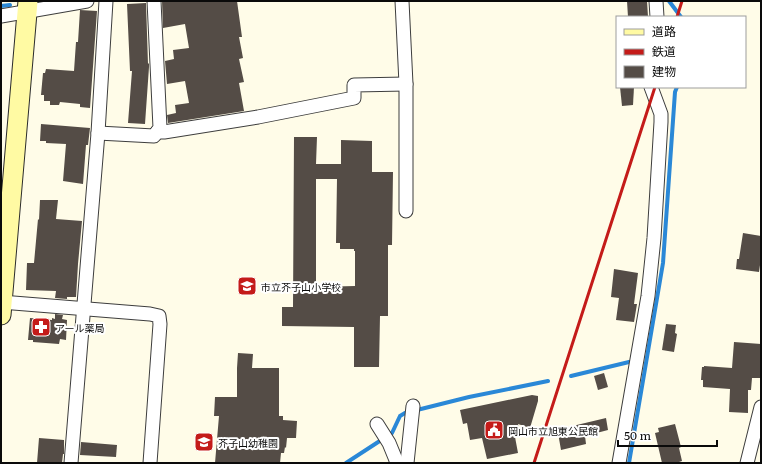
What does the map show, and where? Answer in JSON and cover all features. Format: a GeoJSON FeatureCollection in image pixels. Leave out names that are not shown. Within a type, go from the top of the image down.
{"type":"FeatureCollection","features":[{"type":"Feature","properties":{"kind":"street"},"geometry":{"type":"LineString","coordinates":[[1,16],[27,6],[87,1]]}},
{"type":"Feature","properties":{"kind":"street"},"geometry":{"type":"LineString","coordinates":[[71,463],[98,134],[106,1]]}},
{"type":"Feature","properties":{"kind":"street"},"geometry":{"type":"LineString","coordinates":[[98,134],[154,136],[160,128],[154,1]]}},
{"type":"Feature","properties":{"kind":"street"},"geometry":{"type":"LineString","coordinates":[[402,1],[406,84],[406,211]]}},
{"type":"Feature","properties":{"kind":"street"},"geometry":{"type":"LineString","coordinates":[[656,1],[657,16]]}},
{"type":"Feature","properties":{"kind":"street"},"geometry":{"type":"LineString","coordinates":[[27,6],[1,306],[83,309],[159,316],[160,324],[150,463]]}},
{"type":"Feature","properties":{"kind":"street"},"geometry":{"type":"LineString","coordinates":[[157,132],[258,117],[354,98],[354,85],[406,84]]}},
{"type":"Feature","properties":{"kind":"street"},"geometry":{"type":"LineString","coordinates":[[619,463],[652,267],[661,114],[651,88]]}},
{"type":"Feature","properties":{"kind":"street"},"geometry":{"type":"LineString","coordinates":[[746,463],[761,407]]}},
{"type":"Feature","properties":{"kind":"street"},"geometry":{"type":"LineString","coordinates":[[407,463],[412,411]]}},
{"type":"Feature","properties":{"kind":"street"},"geometry":{"type":"LineString","coordinates":[[383,433],[396,463]]}},
{"type":"Feature","properties":{"kind":"building"},"geometry":{"type":"Polygon","coordinates":[[[162,1],[237,1],[242,37],[239,37],[243,58],[239,59],[244,82],[239,83],[244,111],[168,123],[167,115],[176,113],[175,105],[189,103],[185,81],[167,84],[165,61],[174,59],[173,50],[189,48],[185,24],[163,28],[162,1]]]}},
{"type":"Feature","properties":{"kind":"building"},"geometry":{"type":"Polygon","coordinates":[[[627,1],[647,1],[648,16],[628,16],[627,1]]]}},
{"type":"Feature","properties":{"kind":"building"},"geometry":{"type":"Polygon","coordinates":[[[146,3],[149,67],[145,124],[128,123],[132,71],[130,71],[127,4],[146,3]]]}},
{"type":"Feature","properties":{"kind":"building"},"geometry":{"type":"Polygon","coordinates":[[[80,10],[97,11],[90,108],[80,107],[80,104],[60,102],[59,105],[50,105],[50,101],[44,101],[44,95],[41,95],[43,73],[45,73],[46,69],[74,71],[80,10]]]}},
{"type":"Feature","properties":{"kind":"building"},"geometry":{"type":"Polygon","coordinates":[[[620,88],[634,88],[633,105],[622,106],[620,88]]]}},
{"type":"Feature","properties":{"kind":"building"},"geometry":{"type":"Polygon","coordinates":[[[41,124],[90,128],[88,145],[86,145],[83,184],[63,181],[66,144],[46,143],[46,141],[40,141],[41,124]]]}},
{"type":"Feature","properties":{"kind":"building"},"geometry":{"type":"Polygon","coordinates":[[[294,137],[317,137],[316,164],[341,164],[341,140],[372,141],[372,172],[393,172],[392,245],[388,245],[388,316],[380,316],[379,367],[354,367],[354,327],[282,326],[282,307],[293,307],[294,137]],[[316,179],[316,287],[355,286],[355,251],[354,249],[340,249],[340,243],[336,243],[337,179],[316,179]]]}},
{"type":"Feature","properties":{"kind":"building"},"geometry":{"type":"Polygon","coordinates":[[[40,200],[58,200],[56,219],[82,221],[76,297],[67,297],[67,299],[55,298],[56,291],[26,290],[27,263],[34,263],[40,200]]]}},
{"type":"Feature","properties":{"kind":"building"},"geometry":{"type":"Polygon","coordinates":[[[743,233],[761,236],[761,258],[759,272],[736,269],[743,233]]]}},
{"type":"Feature","properties":{"kind":"building"},"geometry":{"type":"Polygon","coordinates":[[[614,269],[638,273],[634,304],[637,304],[634,322],[616,320],[619,298],[611,297],[614,269]]]}},
{"type":"Feature","properties":{"kind":"building"},"geometry":{"type":"Polygon","coordinates":[[[55,314],[63,315],[62,319],[67,320],[66,340],[60,339],[59,344],[33,342],[33,340],[28,340],[30,318],[52,320],[52,318],[55,319],[55,314]]]}},
{"type":"Feature","properties":{"kind":"building"},"geometry":{"type":"Polygon","coordinates":[[[666,324],[676,325],[675,333],[677,334],[674,352],[662,350],[666,324]]]}},
{"type":"Feature","properties":{"kind":"building"},"geometry":{"type":"Polygon","coordinates":[[[734,342],[761,344],[761,378],[752,378],[751,390],[748,390],[748,413],[729,412],[730,389],[703,387],[703,380],[701,380],[702,367],[704,366],[732,368],[734,342]]]}},
{"type":"Feature","properties":{"kind":"building"},"geometry":{"type":"Polygon","coordinates":[[[238,353],[253,354],[252,368],[279,368],[279,416],[283,416],[283,420],[297,421],[296,438],[287,438],[284,453],[281,453],[280,463],[215,463],[219,416],[214,416],[215,397],[237,397],[238,353]]]}},
{"type":"Feature","properties":{"kind":"building"},"geometry":{"type":"Polygon","coordinates":[[[604,373],[608,387],[598,390],[594,376],[604,373]]]}},
{"type":"Feature","properties":{"kind":"building","name":"岡山市立旭東公民館"},"geometry":{"type":"Polygon","coordinates":[[[532,395],[538,396],[538,401],[530,428],[518,424],[521,436],[515,437],[518,453],[487,459],[482,438],[470,440],[467,423],[463,424],[460,410],[532,395]]]}},
{"type":"Feature","properties":{"kind":"building"},"geometry":{"type":"Polygon","coordinates":[[[606,418],[608,430],[585,436],[586,444],[561,450],[558,433],[561,433],[560,429],[606,418]]]}},
{"type":"Feature","properties":{"kind":"building"},"geometry":{"type":"Polygon","coordinates":[[[675,424],[681,447],[679,448],[682,461],[676,463],[662,463],[655,433],[659,432],[658,428],[675,424]]]}},
{"type":"Feature","properties":{"kind":"building"},"geometry":{"type":"Polygon","coordinates":[[[39,438],[64,440],[64,454],[62,463],[37,463],[39,438]]]}},
{"type":"Feature","properties":{"kind":"building"},"geometry":{"type":"Polygon","coordinates":[[[81,442],[117,445],[116,457],[80,455],[81,442]]]}},
{"type":"Feature","properties":{"kind":"waterway"},"geometry":{"type":"LineString","coordinates":[[669,1],[680,16]]}},
{"type":"Feature","properties":{"kind":"waterway"},"geometry":{"type":"LineString","coordinates":[[1,6],[10,5]]}},
{"type":"Feature","properties":{"kind":"waterway"},"geometry":{"type":"LineString","coordinates":[[629,463],[663,263],[675,92],[677,88]]}},
{"type":"Feature","properties":{"kind":"waterway"},"geometry":{"type":"LineString","coordinates":[[571,376],[629,362]]}},
{"type":"Feature","properties":{"kind":"waterway"},"geometry":{"type":"LineString","coordinates":[[346,463],[392,433],[400,416],[405,413],[469,397],[548,381]]}},
{"type":"Feature","properties":{"kind":"railway"},"geometry":{"type":"LineString","coordinates":[[677,16],[682,1]]}},
{"type":"Feature","properties":{"kind":"railway"},"geometry":{"type":"LineString","coordinates":[[534,463],[655,88]]}},
{"type":"Feature","properties":{"kind":"place","name":"市立芥子山小学校"},"geometry":{"type":"Point","coordinates":[247,286]}},
{"type":"Feature","properties":{"kind":"place","name":"アール薬局"},"geometry":{"type":"Point","coordinates":[41,327]}},
{"type":"Feature","properties":{"kind":"place","name":"岡山市立旭東公民館"},"geometry":{"type":"Point","coordinates":[494,430]}},
{"type":"Feature","properties":{"kind":"place","name":"芥子山幼稚園"},"geometry":{"type":"Point","coordinates":[204,442]}}]}
